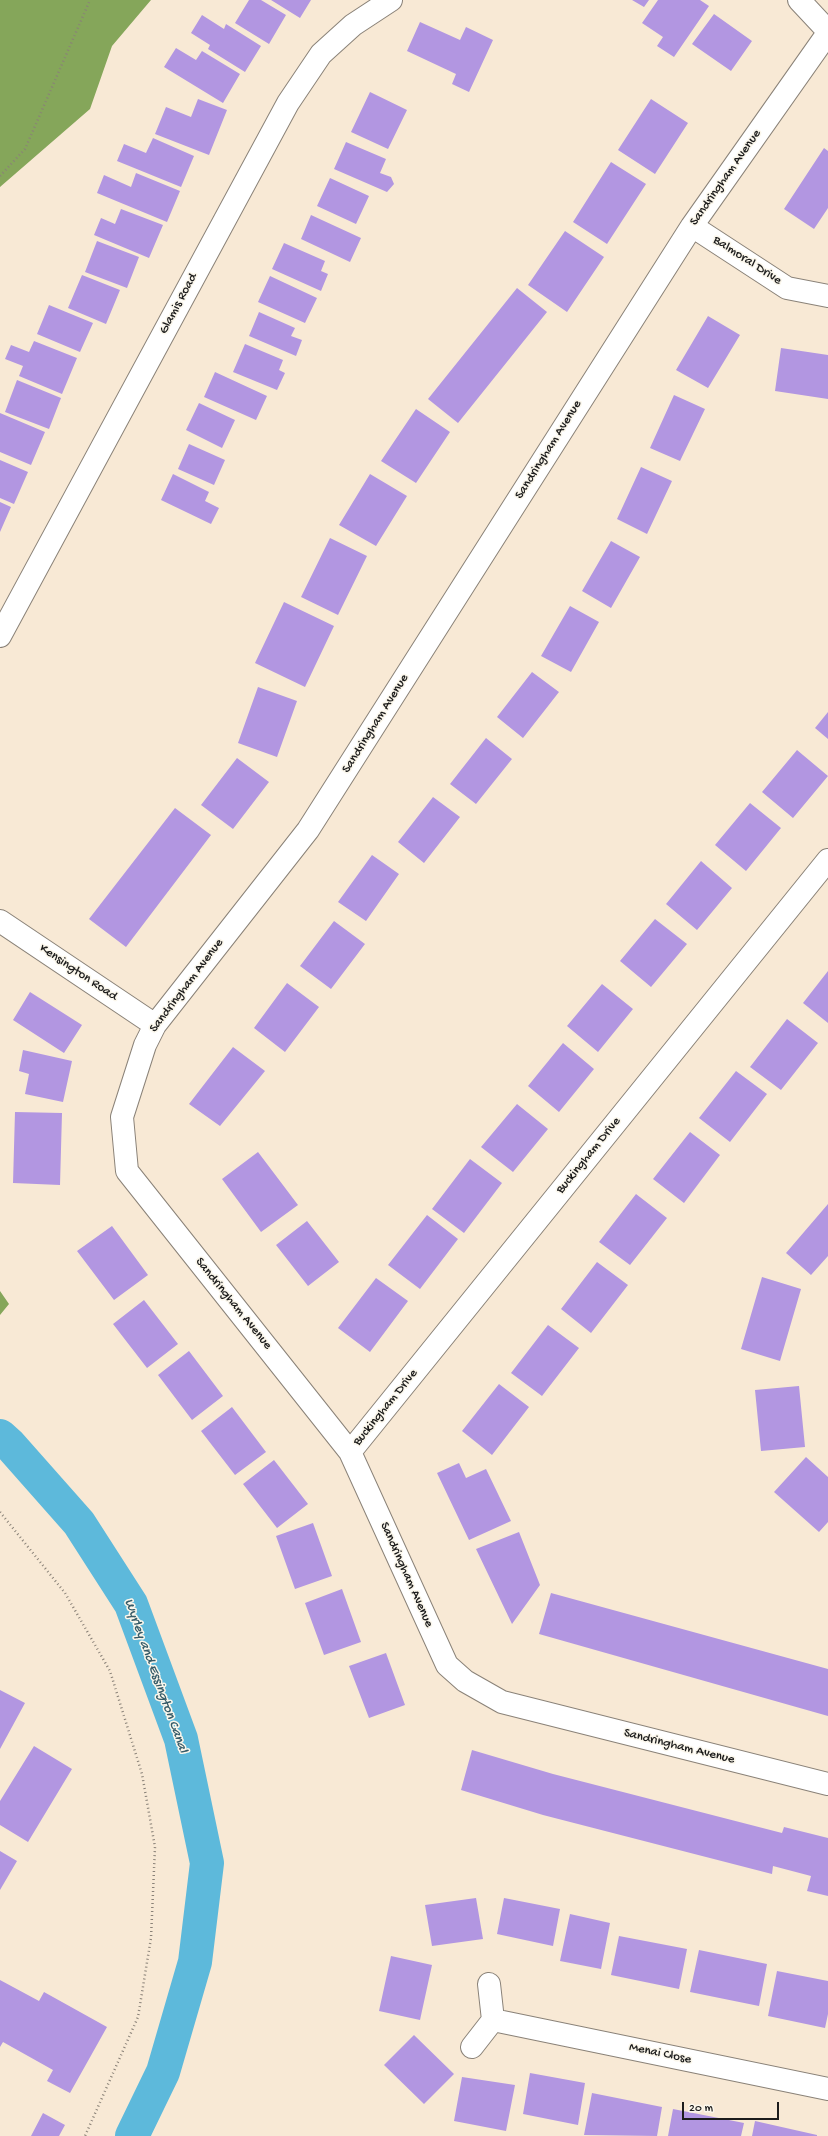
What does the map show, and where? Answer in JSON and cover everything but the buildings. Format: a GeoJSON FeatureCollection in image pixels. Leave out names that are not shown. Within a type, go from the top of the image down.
{"type":"FeatureCollection","features":[{"type":"Feature","properties":{"kind":"street","name":"Glamis Road"},"geometry":{"type":"LineString","coordinates":[[0,636],[288,103],[322,54],[353,25],[391,0]]}},
{"type":"Feature","properties":{"kind":"street"},"geometry":{"type":"LineString","coordinates":[[799,0],[828,32]]}},
{"type":"Feature","properties":{"kind":"street","name":"Sandringham Avenue"},"geometry":{"type":"LineString","coordinates":[[828,32],[692,226],[308,830],[155,1025],[145,1045],[122,1117],[127,1171],[350,1452],[447,1665],[465,1681],[502,1702],[828,1784]]}},
{"type":"Feature","properties":{"kind":"street","name":"Balmoral Drive"},"geometry":{"type":"LineString","coordinates":[[692,226],[787,288],[828,296]]}},
{"type":"Feature","properties":{"kind":"street","name":"Buckingham Drive"},"geometry":{"type":"LineString","coordinates":[[350,1452],[828,860]]}},
{"type":"Feature","properties":{"kind":"street","name":"Kensington Road"},"geometry":{"type":"LineString","coordinates":[[0,921],[155,1025]]}},
{"type":"Feature","properties":{"kind":"street"},"geometry":{"type":"LineString","coordinates":[[472,2047],[493,2020],[489,1984]]}},
{"type":"Feature","properties":{"kind":"street","name":"Menai Close"},"geometry":{"type":"LineString","coordinates":[[493,2020],[828,2089]]}},
{"type":"Feature","properties":{"kind":"path"},"geometry":{"type":"LineString","coordinates":[[0,176],[25,149],[90,0]]}},
{"type":"Feature","properties":{"kind":"path"},"geometry":{"type":"LineString","coordinates":[[0,1512],[65,1593],[110,1671],[142,1774],[155,1847],[151,1938],[138,2017],[85,2136]]}},
{"type":"Feature","properties":{"kind":"green space"},"geometry":{"type":"Polygon","coordinates":[[[0,0],[151,0],[112,46],[90,109],[0,187],[0,0]]]}},
{"type":"Feature","properties":{"kind":"green space"},"geometry":{"type":"Polygon","coordinates":[[[0,1291],[9,1304],[0,1315],[0,1291]]]}},
{"type":"Feature","properties":{"kind":"waterway","name":"Wyrley and Essington Canal"},"geometry":{"type":"LineString","coordinates":[[0,1436],[10,1445],[79,1523],[131,1604],[181,1739],[207,1863],[195,1962],[163,2072],[132,2136]]}}]}
